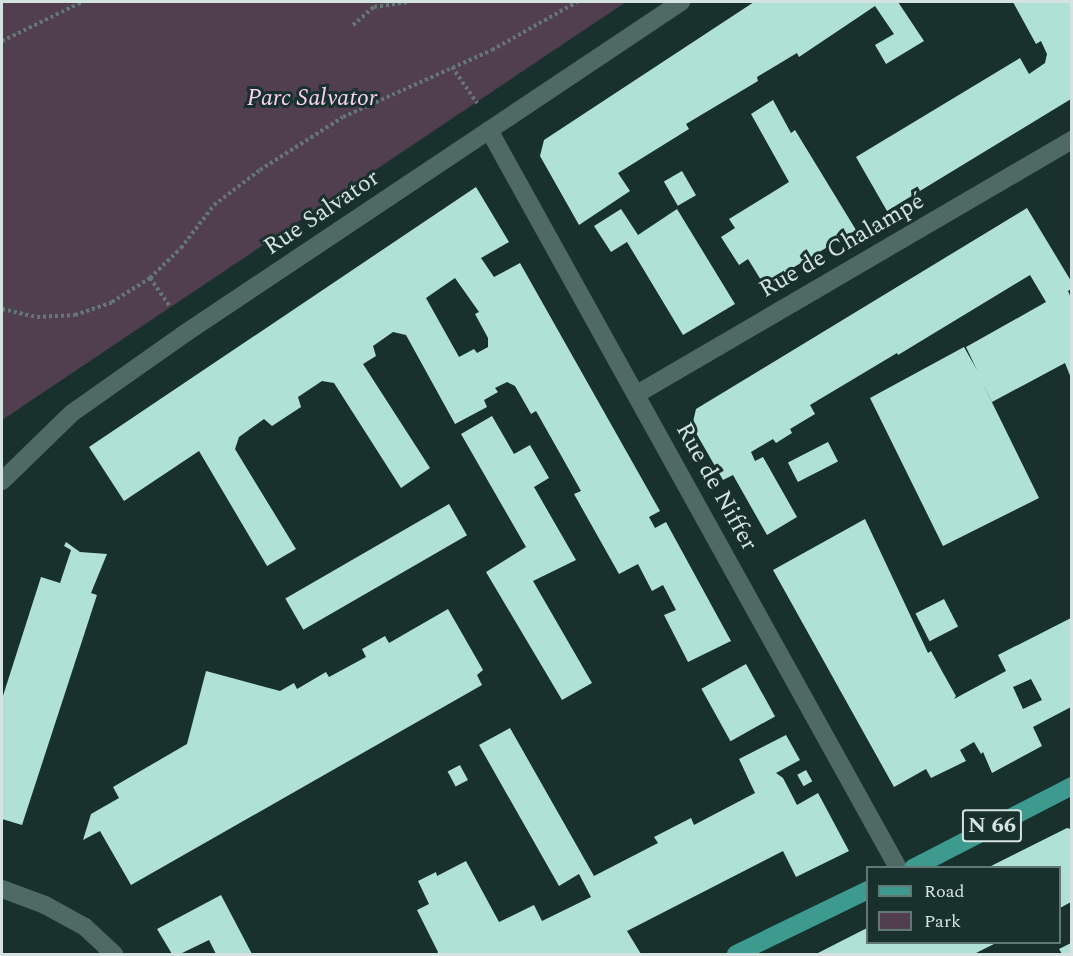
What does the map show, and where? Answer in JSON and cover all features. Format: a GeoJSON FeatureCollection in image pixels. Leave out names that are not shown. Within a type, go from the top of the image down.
{"type":"FeatureCollection","features":[{"type":"Feature","properties":{"kind":"main road","name":"N 66"},"geometry":{"type":"LineString","coordinates":[[915,866],[1071,786]]}},
{"type":"Feature","properties":{"kind":"main road"},"geometry":{"type":"LineString","coordinates":[[736,954],[866,890]]}},
{"type":"Feature","properties":{"kind":"street","name":"Rue Salvator"},"geometry":{"type":"LineString","coordinates":[[2,481],[72,413],[184,334],[681,2]]}},
{"type":"Feature","properties":{"kind":"street","name":"Rue de Niffer"},"geometry":{"type":"LineString","coordinates":[[489,130],[897,866]]}},
{"type":"Feature","properties":{"kind":"street","name":"Rue de Chalampé"},"geometry":{"type":"LineString","coordinates":[[637,394],[1071,140]]}},
{"type":"Feature","properties":{"kind":"street"},"geometry":{"type":"LineString","coordinates":[[2,889],[45,905],[85,927],[114,954]]}},
{"type":"Feature","properties":{"kind":"path"},"geometry":{"type":"LineString","coordinates":[[2,41],[82,2]]}},
{"type":"Feature","properties":{"kind":"path"},"geometry":{"type":"LineString","coordinates":[[353,25],[374,7],[409,2]]}},
{"type":"Feature","properties":{"kind":"path"},"geometry":{"type":"LineString","coordinates":[[2,309],[37,317],[75,315],[112,302],[150,278],[181,248],[214,205],[260,170],[343,117],[492,50],[576,2]]}},
{"type":"Feature","properties":{"kind":"path"},"geometry":{"type":"LineString","coordinates":[[452,67],[476,102],[516,113]]}},
{"type":"Feature","properties":{"kind":"path"},"geometry":{"type":"LineString","coordinates":[[150,278],[184,334]]}},
{"type":"Feature","properties":{"kind":"green space","name":"Parc Salvator"},"geometry":{"type":"Polygon","coordinates":[[[2,2],[626,2],[2,420],[2,2]]]}},
{"type":"Feature","properties":{"kind":"building"},"geometry":{"type":"Polygon","coordinates":[[[754,2],[898,2],[924,41],[886,64],[875,45],[894,34],[875,6],[799,57],[797,53],[757,77],[758,81],[686,124],[689,129],[618,173],[630,191],[579,225],[540,156],[544,140],[754,2]]]}},
{"type":"Feature","properties":{"kind":"building"},"geometry":{"type":"Polygon","coordinates":[[[1013,2],[1071,2],[1071,99],[887,211],[856,157],[1020,58],[1029,74],[1045,63],[1047,54],[1041,41],[1036,44],[1013,2]]]}},
{"type":"Feature","properties":{"kind":"building"},"geometry":{"type":"Polygon","coordinates":[[[773,100],[791,133],[795,130],[856,230],[764,285],[748,259],[739,265],[721,237],[735,228],[729,219],[789,182],[751,114],[773,100]]]}},
{"type":"Feature","properties":{"kind":"building"},"geometry":{"type":"Polygon","coordinates":[[[682,171],[696,195],[678,206],[664,182],[682,171]]]}},
{"type":"Feature","properties":{"kind":"building"},"geometry":{"type":"Polygon","coordinates":[[[476,187],[509,242],[481,258],[494,277],[520,263],[660,511],[649,517],[655,528],[666,522],[731,641],[688,662],[664,615],[676,610],[663,585],[652,591],[638,564],[619,574],[574,494],[581,491],[536,411],[531,414],[515,386],[507,382],[495,388],[498,392],[484,400],[487,407],[455,424],[406,335],[393,332],[373,346],[376,356],[363,364],[430,468],[401,488],[334,383],[322,381],[298,397],[301,407],[272,426],[264,419],[239,437],[235,449],[296,549],[267,566],[199,451],[124,501],[89,447],[476,187]],[[455,278],[426,298],[459,357],[474,349],[477,353],[488,347],[488,338],[475,314],[479,312],[455,278]]]}},
{"type":"Feature","properties":{"kind":"building"},"geometry":{"type":"Polygon","coordinates":[[[1027,208],[1071,281],[1071,289],[1068,291],[1071,298],[1071,378],[1065,363],[992,402],[981,380],[1039,498],[943,546],[870,398],[964,347],[977,370],[966,347],[1046,302],[1030,275],[810,405],[815,414],[790,429],[792,433],[776,443],[773,439],[751,452],[755,461],[763,457],[797,517],[767,535],[733,475],[723,480],[692,426],[696,409],[1027,208]]]}},
{"type":"Feature","properties":{"kind":"building"},"geometry":{"type":"Polygon","coordinates":[[[621,209],[638,235],[677,209],[735,304],[683,335],[627,242],[611,252],[594,226],[621,209]]]}},
{"type":"Feature","properties":{"kind":"building"},"geometry":{"type":"Polygon","coordinates":[[[492,416],[514,454],[530,445],[549,478],[534,487],[576,560],[533,581],[592,683],[562,700],[486,572],[526,547],[461,434],[492,416]]]}},
{"type":"Feature","properties":{"kind":"building"},"geometry":{"type":"Polygon","coordinates":[[[828,442],[838,462],[798,482],[788,462],[828,442]]]}},
{"type":"Feature","properties":{"kind":"building"},"geometry":{"type":"Polygon","coordinates":[[[449,504],[467,535],[303,630],[285,598],[449,504]]]}},
{"type":"Feature","properties":{"kind":"building"},"geometry":{"type":"Polygon","coordinates":[[[865,519],[928,653],[931,651],[956,696],[954,699],[1006,671],[998,655],[1071,618],[1071,707],[1033,727],[1042,746],[992,773],[983,752],[981,754],[974,742],[960,750],[966,761],[931,778],[926,769],[894,787],[773,570],[865,519]],[[1031,679],[1013,687],[1023,709],[1042,700],[1031,679]]]}},
{"type":"Feature","properties":{"kind":"building"},"geometry":{"type":"Polygon","coordinates":[[[66,542],[80,552],[107,554],[91,593],[97,595],[22,825],[2,819],[2,699],[41,577],[60,583],[71,550],[64,546],[66,542]]]}},
{"type":"Feature","properties":{"kind":"building"},"geometry":{"type":"Polygon","coordinates":[[[944,599],[958,627],[930,641],[915,614],[944,599]]]}},
{"type":"Feature","properties":{"kind":"building"},"geometry":{"type":"Polygon","coordinates":[[[448,609],[483,670],[477,675],[482,685],[131,885],[100,831],[83,840],[91,814],[119,798],[113,787],[187,744],[206,671],[280,691],[294,683],[297,689],[326,672],[329,677],[366,657],[362,649],[385,636],[389,643],[448,609]]]}},
{"type":"Feature","properties":{"kind":"building"},"geometry":{"type":"Polygon","coordinates":[[[746,664],[775,716],[730,741],[701,689],[746,664]]]}},
{"type":"Feature","properties":{"kind":"building"},"geometry":{"type":"Polygon","coordinates":[[[510,728],[594,876],[658,843],[654,837],[691,818],[694,825],[755,793],[739,759],[786,735],[800,760],[776,773],[783,778],[797,805],[818,793],[849,851],[796,877],[783,851],[627,931],[641,954],[437,954],[417,910],[429,904],[418,881],[436,872],[437,876],[466,861],[499,922],[534,905],[542,921],[591,897],[579,874],[559,886],[479,745],[510,728]]]}},
{"type":"Feature","properties":{"kind":"building"},"geometry":{"type":"Polygon","coordinates":[[[460,765],[468,780],[456,787],[448,772],[460,765]]]}},
{"type":"Feature","properties":{"kind":"building"},"geometry":{"type":"Polygon","coordinates":[[[806,770],[812,781],[804,786],[797,775],[806,770]]]}},
{"type":"Feature","properties":{"kind":"building"},"geometry":{"type":"Polygon","coordinates":[[[1067,828],[1071,829],[1071,902],[1061,907],[1061,866],[991,866],[1067,828]]]}},
{"type":"Feature","properties":{"kind":"building"},"geometry":{"type":"Polygon","coordinates":[[[221,895],[252,954],[216,954],[209,940],[180,954],[172,954],[157,929],[221,895]]]}},
{"type":"Feature","properties":{"kind":"building"},"geometry":{"type":"Polygon","coordinates":[[[866,929],[866,944],[994,944],[974,954],[816,954],[866,929]]]}},
{"type":"Feature","properties":{"kind":"building"},"geometry":{"type":"Polygon","coordinates":[[[1071,943],[1071,954],[1062,954],[1059,949],[1071,943]]]}}]}
